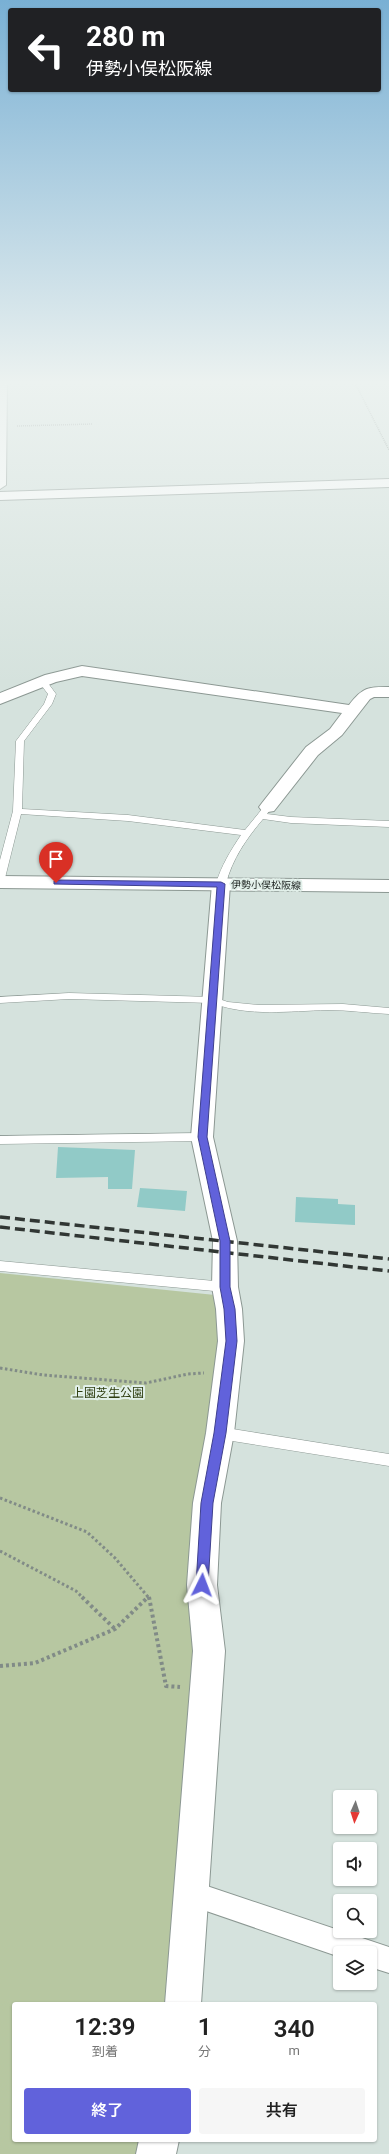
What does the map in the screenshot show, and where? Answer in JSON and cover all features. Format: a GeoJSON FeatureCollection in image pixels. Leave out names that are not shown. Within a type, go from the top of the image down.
{"type":"FeatureCollection","features":[{"type":"Feature","properties":{"kind":"street"},"geometry":{"type":"LineString","coordinates":[[0,496],[389,483]]}},
{"type":"Feature","properties":{"kind":"street"},"geometry":{"type":"LineString","coordinates":[[0,699],[42,681],[70,672],[98,672],[353,710]]}},
{"type":"Feature","properties":{"kind":"street"},"geometry":{"type":"LineString","coordinates":[[264,811],[312,751],[336,732],[353,710],[371,692],[389,692]]}},
{"type":"Feature","properties":{"kind":"street","name":"伊勢小俣松阪線"},"geometry":{"type":"LineString","coordinates":[[0,882],[389,886]]}},
{"type":"Feature","properties":{"kind":"street"},"geometry":{"type":"LineString","coordinates":[[182,2002],[192,1894],[209,1651],[202,1585],[207,1503],[220,1433],[231,1341],[229,1309],[225,1287],[225,1241],[202,1137],[221,884]]}},
{"type":"Feature","properties":{"kind":"street"},"geometry":{"type":"LineString","coordinates":[[192,1894],[348,1946]]}},
{"type":"Feature","properties":{"kind":"street"},"geometry":{"type":"LineString","coordinates":[[377,1956],[389,1960]]}},
{"type":"Feature","properties":{"kind":"street"},"geometry":{"type":"LineString","coordinates":[[156,2154],[158,2142]]}},
{"type":"Feature","properties":{"kind":"lane"},"geometry":{"type":"LineString","coordinates":[[0,878],[17,811],[20,740],[46,707],[52,694],[42,681]]}},
{"type":"Feature","properties":{"kind":"lane"},"geometry":{"type":"LineString","coordinates":[[17,811],[128,818],[248,833]]}},
{"type":"Feature","properties":{"kind":"lane"},"geometry":{"type":"LineString","coordinates":[[221,884],[223,873],[248,833],[264,811],[291,820],[389,824]]}},
{"type":"Feature","properties":{"kind":"lane"},"geometry":{"type":"LineString","coordinates":[[0,1000],[69,996],[213,1000],[224,1006],[257,1008],[343,1007],[389,1011]]}},
{"type":"Feature","properties":{"kind":"lane"},"geometry":{"type":"LineString","coordinates":[[0,1140],[202,1137]]}},
{"type":"Feature","properties":{"kind":"lane"},"geometry":{"type":"LineString","coordinates":[[0,1266],[225,1287]]}},
{"type":"Feature","properties":{"kind":"lane"},"geometry":{"type":"LineString","coordinates":[[220,1433],[389,1460]]}},
{"type":"Feature","properties":{"kind":"path"},"geometry":{"type":"LineString","coordinates":[[0,1368],[43,1375],[146,1383],[188,1374],[227,1373]]}},
{"type":"Feature","properties":{"kind":"path"},"geometry":{"type":"LineString","coordinates":[[0,1498],[87,1532],[115,1558],[149,1596],[166,1686],[207,1688]]}},
{"type":"Feature","properties":{"kind":"path"},"geometry":{"type":"LineString","coordinates":[[0,1551],[76,1591],[115,1629]]}},
{"type":"Feature","properties":{"kind":"path"},"geometry":{"type":"LineString","coordinates":[[0,1666],[34,1663],[115,1629],[149,1596]]}},
{"type":"Feature","properties":{"kind":"green space","name":"上園芝生公園"},"geometry":{"type":"Polygon","coordinates":[[[0,1273],[215,1295],[219,1329],[198,1652],[167,2002],[12,2002],[12,2142],[140,2142],[138,2154],[0,2154],[0,1273]]]}},
{"type":"Feature","properties":{"kind":"building"},"geometry":{"type":"Polygon","coordinates":[[[58,1147],[135,1150],[132,1189],[108,1189],[108,1177],[56,1178],[58,1147]]]}},
{"type":"Feature","properties":{"kind":"building"},"geometry":{"type":"Polygon","coordinates":[[[140,1188],[187,1191],[185,1211],[137,1207],[140,1188]]]}},
{"type":"Feature","properties":{"kind":"building"},"geometry":{"type":"Polygon","coordinates":[[[296,1197],[338,1199],[338,1204],[355,1205],[355,1225],[295,1222],[296,1197]]]}},
{"type":"Feature","properties":{"kind":"railway"},"geometry":{"type":"LineString","coordinates":[[0,1217],[389,1259]]}},
{"type":"Feature","properties":{"kind":"railway"},"geometry":{"type":"LineString","coordinates":[[0,1227],[389,1271]]}},
{"type":"Feature","properties":{"kind":"route"},"geometry":{"type":"LineString","coordinates":[[56,883],[221,884],[202,1137],[225,1241],[225,1287],[229,1309],[231,1341],[220,1433],[207,1503],[202,1585]]}}]}
